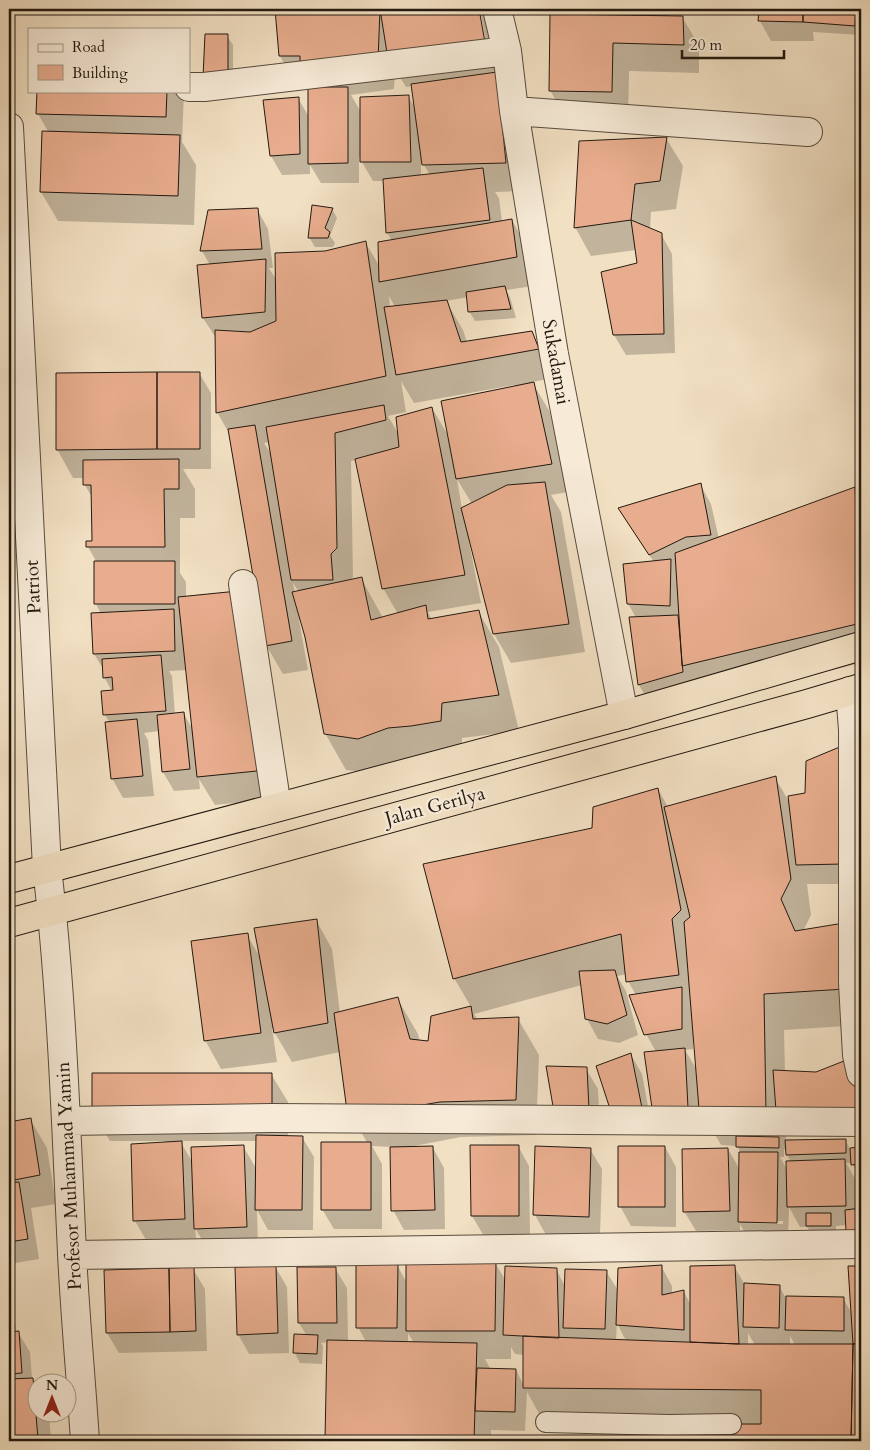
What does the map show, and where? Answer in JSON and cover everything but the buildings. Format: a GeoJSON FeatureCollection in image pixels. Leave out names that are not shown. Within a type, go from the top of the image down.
{"type":"FeatureCollection","features":[{"type":"Feature","properties":{"kind":"highway","name":"Jalan Gerilya"},"geometry":{"type":"LineString","coordinates":[[9,879],[624,714],[861,646]]}},
{"type":"Feature","properties":{"kind":"highway"},"geometry":{"type":"LineString","coordinates":[[796,665],[807,704]]}},
{"type":"Feature","properties":{"kind":"highway","name":"Jalan Gerilya"},"geometry":{"type":"LineString","coordinates":[[9,924],[856,690]]}},
{"type":"Feature","properties":{"kind":"street","name":"Sukadamai"},"geometry":{"type":"LineString","coordinates":[[497,9],[507,51],[514,111],[554,354],[624,714]]}},
{"type":"Feature","properties":{"kind":"street"},"geometry":{"type":"LineString","coordinates":[[190,87],[204,87],[507,51]]}},
{"type":"Feature","properties":{"kind":"street"},"geometry":{"type":"LineString","coordinates":[[514,111],[808,132]]}},
{"type":"Feature","properties":{"kind":"street","name":"Patriot"},"geometry":{"type":"LineString","coordinates":[[9,127],[47,868],[52,911]]}},
{"type":"Feature","properties":{"kind":"street"},"geometry":{"type":"LineString","coordinates":[[244,584],[278,807]]}},
{"type":"Feature","properties":{"kind":"street"},"geometry":{"type":"LineString","coordinates":[[856,690],[853,730],[853,983],[857,1055],[861,1073]]}},
{"type":"Feature","properties":{"kind":"street","name":"Profesor Muhammad Yamin"},"geometry":{"type":"LineString","coordinates":[[52,911],[85,1441]]}},
{"type":"Feature","properties":{"kind":"street"},"geometry":{"type":"LineString","coordinates":[[66,1121],[271,1118],[861,1122]]}},
{"type":"Feature","properties":{"kind":"street"},"geometry":{"type":"LineString","coordinates":[[72,1255],[861,1244]]}},
{"type":"Feature","properties":{"kind":"lane"},"geometry":{"type":"LineString","coordinates":[[546,1422],[669,1433],[731,1424]]}}]}
